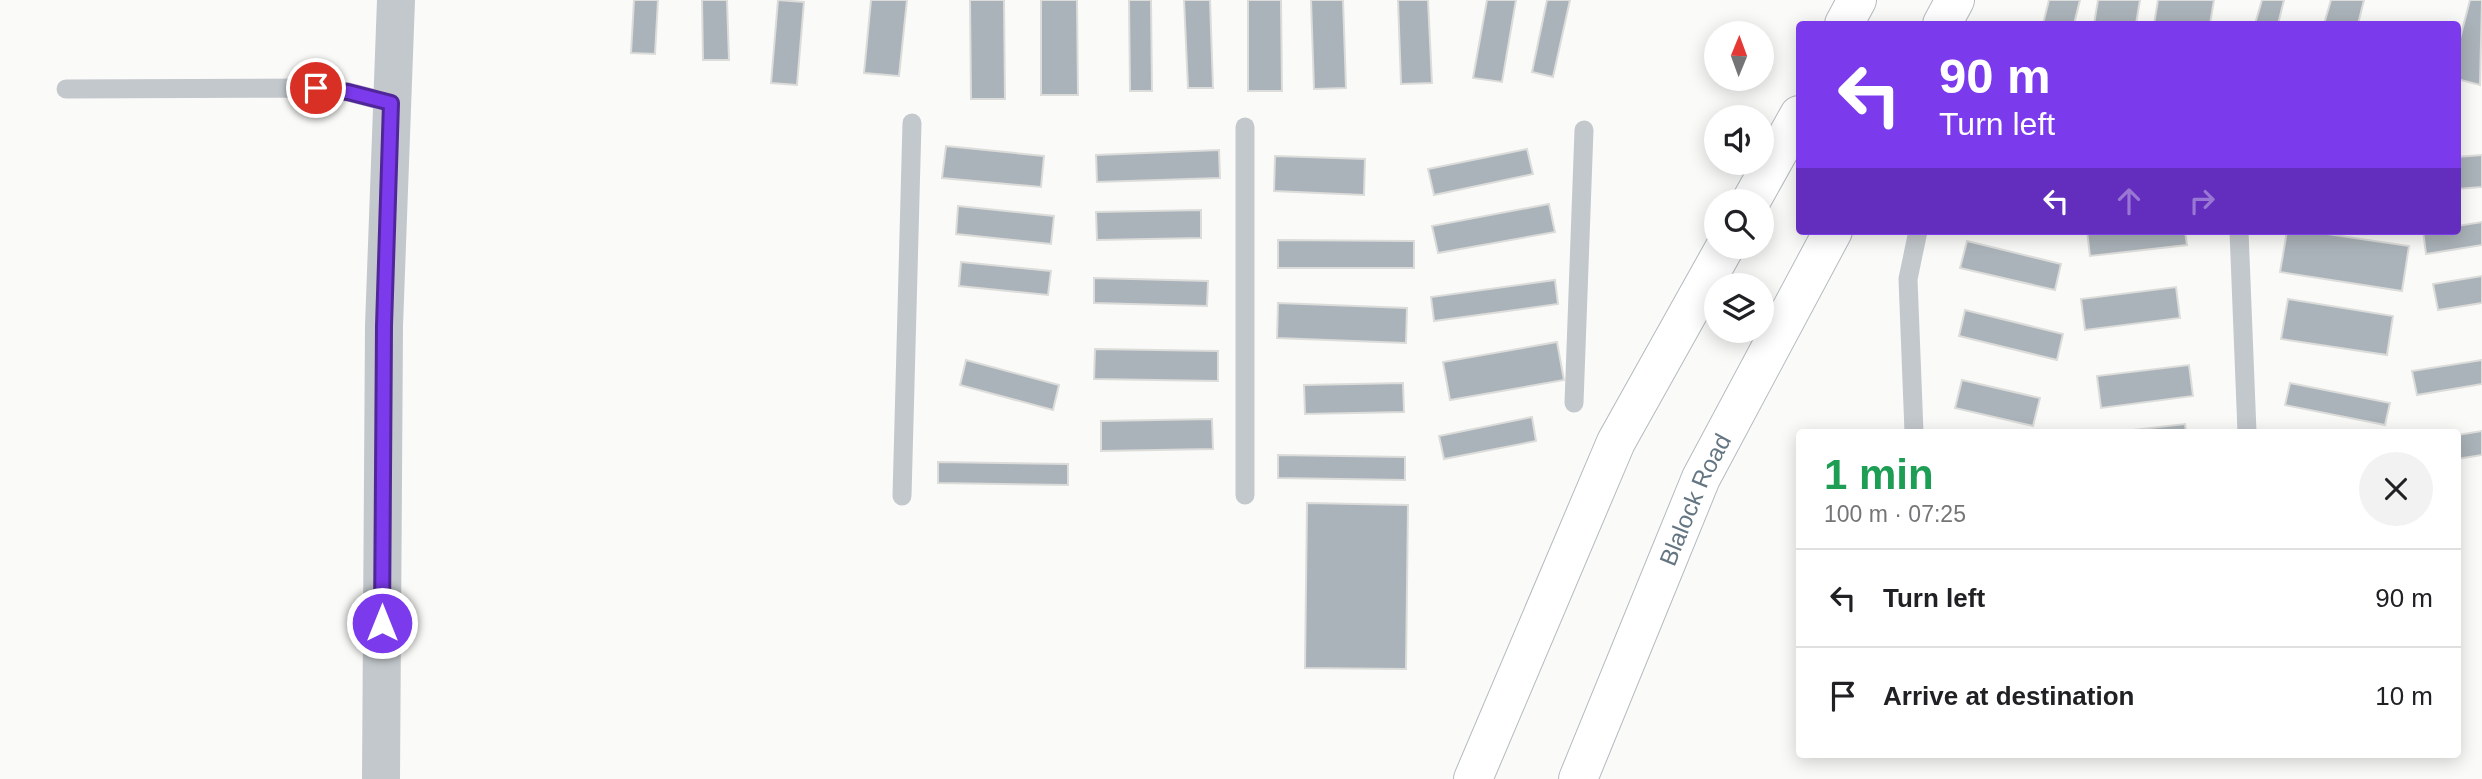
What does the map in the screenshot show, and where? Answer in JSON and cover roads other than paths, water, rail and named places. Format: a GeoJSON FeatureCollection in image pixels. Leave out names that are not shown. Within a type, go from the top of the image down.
{"type":"FeatureCollection","features":[{"type":"Feature","properties":{"kind":"main road"},"geometry":{"type":"LineString","coordinates":[[1846,21],[1857,0]]}},
{"type":"Feature","properties":{"kind":"main road"},"geometry":{"type":"LineString","coordinates":[[1944,21],[1955,0]]}},
{"type":"Feature","properties":{"kind":"main road"},"geometry":{"type":"LineString","coordinates":[[1758,189],[1796,120]]}},
{"type":"Feature","properties":{"kind":"main road","name":"Blalock Road"},"geometry":{"type":"LineString","coordinates":[[1578,779],[1701,478],[1831,235]]}},
{"type":"Feature","properties":{"kind":"main road"},"geometry":{"type":"LineString","coordinates":[[1473,779],[1616,442],[1718,259]]}},
{"type":"Feature","properties":{"kind":"street"},"geometry":{"type":"LineString","coordinates":[[381,779],[384,326],[396,0]]}},
{"type":"Feature","properties":{"kind":"lane"},"geometry":{"type":"LineString","coordinates":[[66,89],[316,88],[348,92],[391,103]]}},
{"type":"Feature","properties":{"kind":"lane"},"geometry":{"type":"LineString","coordinates":[[902,496],[912,123]]}},
{"type":"Feature","properties":{"kind":"lane"},"geometry":{"type":"LineString","coordinates":[[1245,127],[1245,495]]}},
{"type":"Feature","properties":{"kind":"lane"},"geometry":{"type":"LineString","coordinates":[[1574,403],[1584,130]]}},
{"type":"Feature","properties":{"kind":"lane"},"geometry":{"type":"LineString","coordinates":[[1914,429],[1908,279],[1917,235]]}},
{"type":"Feature","properties":{"kind":"lane"},"geometry":{"type":"LineString","coordinates":[[2239,235],[2247,429]]}}]}
